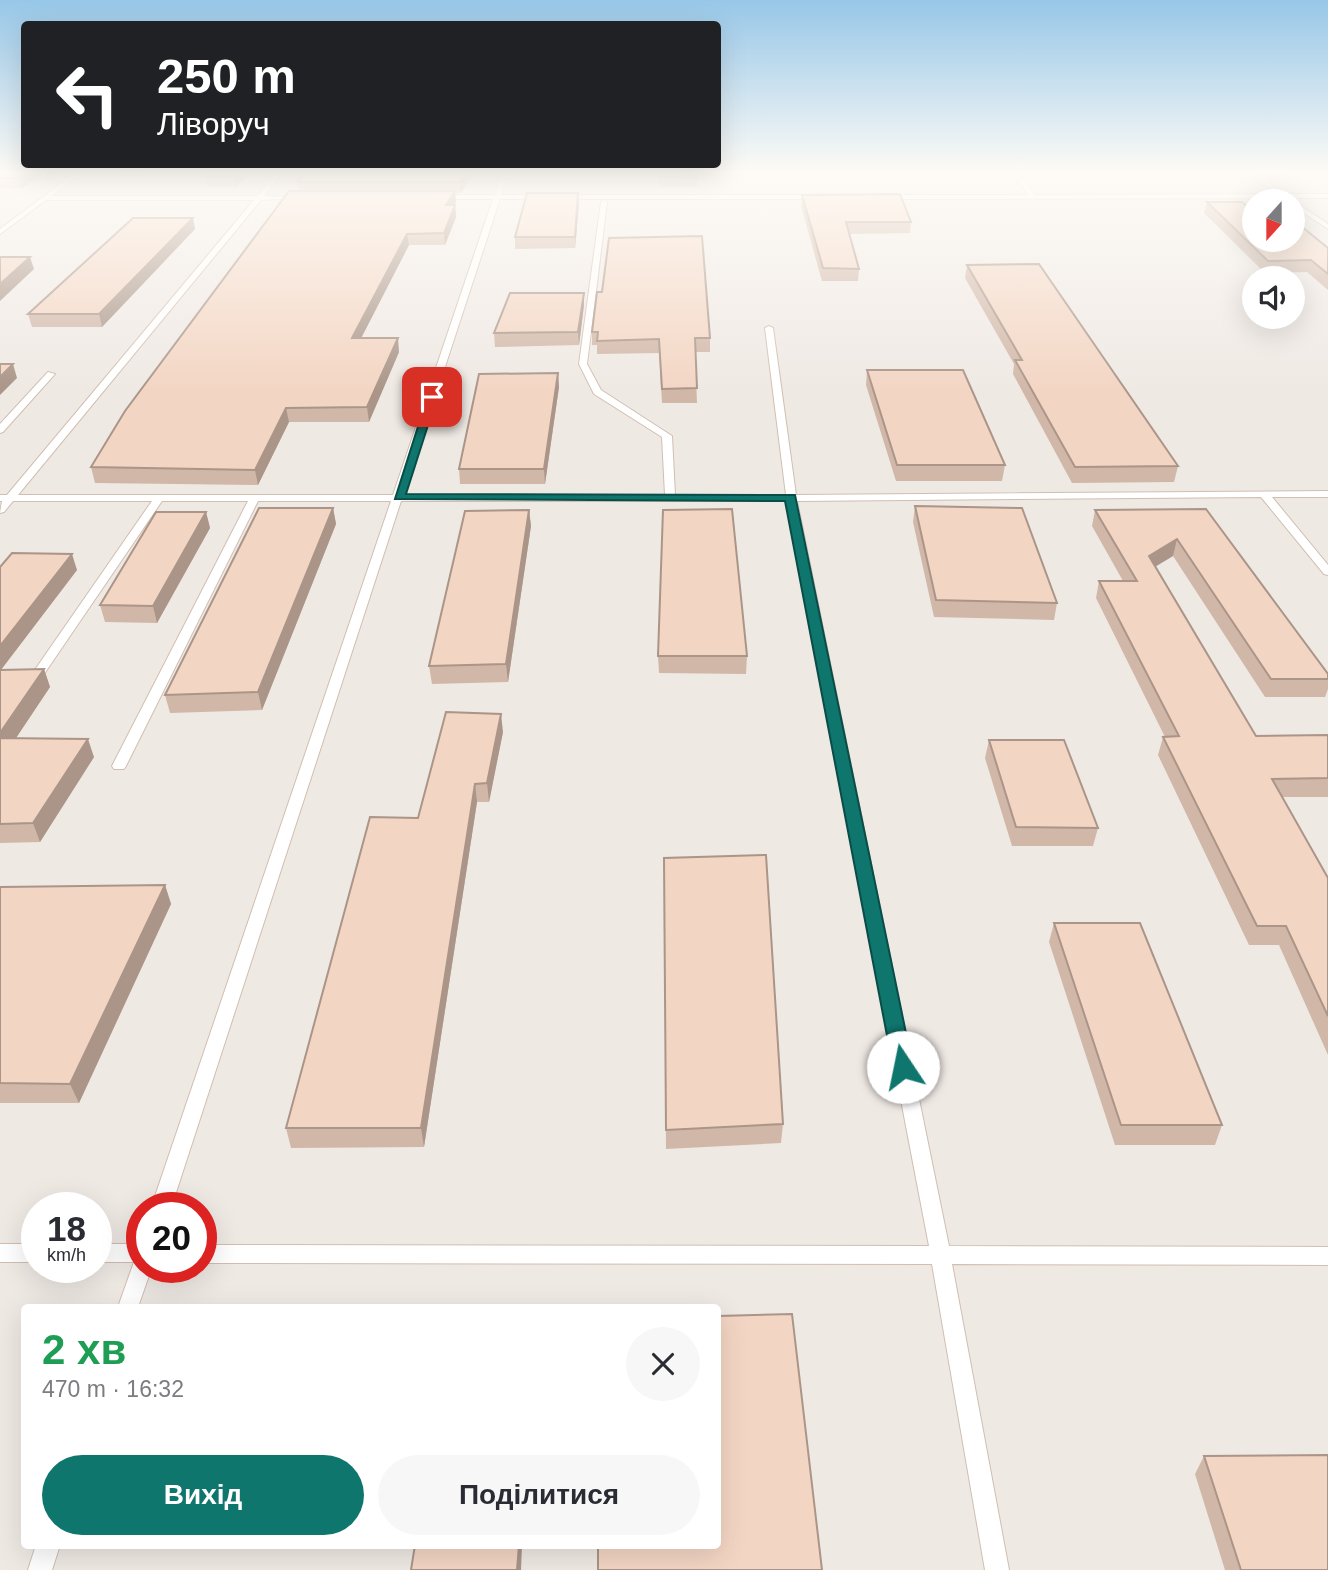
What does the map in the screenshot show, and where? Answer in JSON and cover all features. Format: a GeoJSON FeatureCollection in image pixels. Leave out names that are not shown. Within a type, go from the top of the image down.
{"type":"FeatureCollection","features":[{"type":"Feature","properties":{"kind":"lane"},"geometry":{"type":"LineString","coordinates":[[0,510],[5,498],[218,246]]}},
{"type":"Feature","properties":{"kind":"lane"},"geometry":{"type":"LineString","coordinates":[[166,1192],[481,246]]}},
{"type":"Feature","properties":{"kind":"lane"},"geometry":{"type":"LineString","coordinates":[[598,246],[583,364],[597,391],[667,436],[670,497]]}},
{"type":"Feature","properties":{"kind":"lane"},"geometry":{"type":"LineString","coordinates":[[769,328],[790,498],[941,1256],[997,1570]]}},
{"type":"Feature","properties":{"kind":"lane"},"geometry":{"type":"LineString","coordinates":[[0,430],[51,374]]}},
{"type":"Feature","properties":{"kind":"lane"},"geometry":{"type":"LineString","coordinates":[[1264,494],[1328,572]]}},
{"type":"Feature","properties":{"kind":"lane"},"geometry":{"type":"LineString","coordinates":[[5,498],[790,498],[1328,494]]}},
{"type":"Feature","properties":{"kind":"lane"},"geometry":{"type":"LineString","coordinates":[[38,674],[160,497]]}},
{"type":"Feature","properties":{"kind":"lane"},"geometry":{"type":"LineString","coordinates":[[119,765],[255,497]]}},
{"type":"Feature","properties":{"kind":"lane"},"geometry":{"type":"LineString","coordinates":[[0,1253],[21,1253]]}},
{"type":"Feature","properties":{"kind":"lane"},"geometry":{"type":"LineString","coordinates":[[217,1254],[1328,1256]]}},
{"type":"Feature","properties":{"kind":"lane"},"geometry":{"type":"LineString","coordinates":[[129,1304],[136,1283]]}},
{"type":"Feature","properties":{"kind":"lane"},"geometry":{"type":"LineString","coordinates":[[40,1570],[47,1549]]}},
{"type":"Feature","properties":{"kind":"shaded area"},"geometry":{"type":"Polygon","coordinates":[[[0,246],[1242,246],[1242,252],[1306,252],[1306,246],[1328,246],[1328,1570],[0,1570],[0,246]]]}},
{"type":"Feature","properties":{"kind":"building"},"geometry":{"type":"Polygon","coordinates":[[[102,246],[165,246],[99,314],[28,314],[102,246]]]}},
{"type":"Feature","properties":{"kind":"building"},"geometry":{"type":"Polygon","coordinates":[[[248,246],[401,246],[352,338],[398,338],[367,407],[286,408],[255,470],[91,467],[125,411],[248,246]]]}},
{"type":"Feature","properties":{"kind":"building"},"geometry":{"type":"Polygon","coordinates":[[[608,246],[703,246],[710,338],[695,338],[697,388],[662,389],[659,339],[597,341],[598,332],[592,332],[597,292],[602,292],[608,246]]]}},
{"type":"Feature","properties":{"kind":"building"},"geometry":{"type":"Polygon","coordinates":[[[817,246],[853,246],[859,269],[823,268],[817,246]]]}},
{"type":"Feature","properties":{"kind":"building"},"geometry":{"type":"Polygon","coordinates":[[[1306,246],[1326,246],[1328,274],[1311,260],[1268,261],[1259,252],[1306,252],[1306,246]]]}},
{"type":"Feature","properties":{"kind":"building"},"geometry":{"type":"Polygon","coordinates":[[[0,257],[30,257],[0,284],[0,257]]]}},
{"type":"Feature","properties":{"kind":"building"},"geometry":{"type":"Polygon","coordinates":[[[1039,264],[1178,466],[1075,467],[1015,360],[1022,360],[967,265],[1039,264]]]}},
{"type":"Feature","properties":{"kind":"building"},"geometry":{"type":"Polygon","coordinates":[[[510,293],[584,293],[578,332],[494,333],[510,293]]]}},
{"type":"Feature","properties":{"kind":"building"},"geometry":{"type":"Polygon","coordinates":[[[0,364],[13,364],[0,377],[0,364]]]}},
{"type":"Feature","properties":{"kind":"building"},"geometry":{"type":"Polygon","coordinates":[[[867,370],[963,370],[1005,465],[897,465],[867,370]]]}},
{"type":"Feature","properties":{"kind":"building"},"geometry":{"type":"Polygon","coordinates":[[[558,373],[544,469],[459,469],[479,374],[558,373]]]}},
{"type":"Feature","properties":{"kind":"building"},"geometry":{"type":"Polygon","coordinates":[[[915,506],[1022,508],[1057,603],[936,600],[915,506]]]}},
{"type":"Feature","properties":{"kind":"building"},"geometry":{"type":"Polygon","coordinates":[[[259,508],[333,508],[258,692],[165,695],[259,508]]]}},
{"type":"Feature","properties":{"kind":"building"},"geometry":{"type":"Polygon","coordinates":[[[732,509],[747,656],[658,656],[663,510],[732,509]]]}},
{"type":"Feature","properties":{"kind":"building"},"geometry":{"type":"Polygon","coordinates":[[[1206,509],[1328,674],[1328,679],[1271,679],[1177,539],[1149,556],[1256,736],[1328,735],[1328,778],[1272,779],[1328,878],[1328,1016],[1286,926],[1257,926],[1163,737],[1179,736],[1099,581],[1137,581],[1095,510],[1206,509]]]}},
{"type":"Feature","properties":{"kind":"building"},"geometry":{"type":"Polygon","coordinates":[[[529,510],[506,664],[429,666],[465,511],[529,510]]]}},
{"type":"Feature","properties":{"kind":"building"},"geometry":{"type":"Polygon","coordinates":[[[156,512],[206,512],[153,606],[100,605],[156,512]]]}},
{"type":"Feature","properties":{"kind":"building"},"geometry":{"type":"Polygon","coordinates":[[[12,553],[72,554],[0,646],[0,567],[12,553]]]}},
{"type":"Feature","properties":{"kind":"building"},"geometry":{"type":"Polygon","coordinates":[[[44,669],[0,733],[0,670],[44,669]]]}},
{"type":"Feature","properties":{"kind":"building"},"geometry":{"type":"Polygon","coordinates":[[[446,712],[501,714],[487,783],[475,784],[421,1128],[286,1128],[370,817],[418,818],[446,712]]]}},
{"type":"Feature","properties":{"kind":"building"},"geometry":{"type":"Polygon","coordinates":[[[0,738],[88,739],[33,823],[0,824],[0,738]]]}},
{"type":"Feature","properties":{"kind":"building"},"geometry":{"type":"Polygon","coordinates":[[[989,740],[1064,740],[1098,828],[1016,827],[989,740]]]}},
{"type":"Feature","properties":{"kind":"building"},"geometry":{"type":"Polygon","coordinates":[[[766,855],[783,1124],[666,1130],[664,858],[766,855]]]}},
{"type":"Feature","properties":{"kind":"building"},"geometry":{"type":"Polygon","coordinates":[[[165,885],[70,1084],[0,1083],[0,887],[165,885]]]}},
{"type":"Feature","properties":{"kind":"building"},"geometry":{"type":"Polygon","coordinates":[[[1054,923],[1140,923],[1222,1125],[1121,1125],[1054,923]]]}},
{"type":"Feature","properties":{"kind":"building"},"geometry":{"type":"Polygon","coordinates":[[[792,1314],[822,1570],[598,1570],[598,1549],[721,1549],[721,1316],[792,1314]]]}},
{"type":"Feature","properties":{"kind":"building"},"geometry":{"type":"Polygon","coordinates":[[[1328,1455],[1328,1570],[1241,1570],[1204,1456],[1328,1455]]]}},
{"type":"Feature","properties":{"kind":"building"},"geometry":{"type":"Polygon","coordinates":[[[414,1549],[519,1549],[517,1570],[411,1570],[414,1549]]]}},
{"type":"Feature","properties":{"kind":"route"},"geometry":{"type":"LineString","coordinates":[[432,397],[399,497],[790,498],[903,1067]]}}]}
